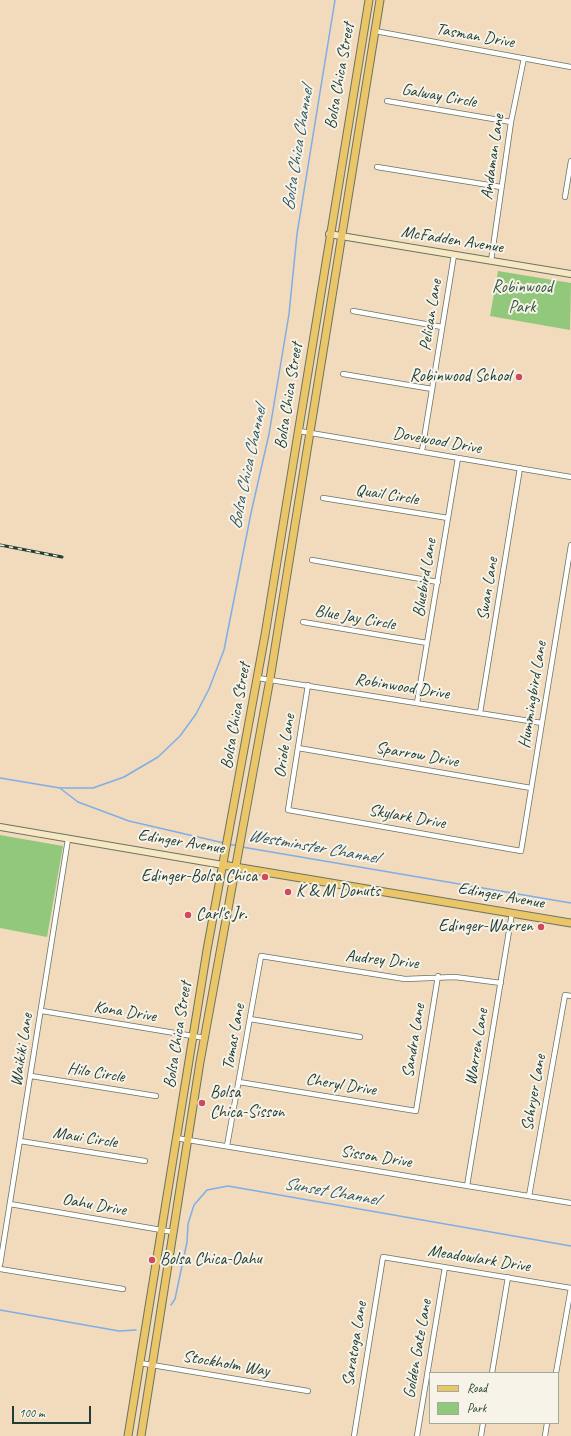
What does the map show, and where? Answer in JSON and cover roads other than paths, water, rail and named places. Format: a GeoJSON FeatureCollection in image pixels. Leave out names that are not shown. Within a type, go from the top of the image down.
{"type":"FeatureCollection","features":[{"type":"Feature","properties":{"kind":"main road","name":"Bolsa Chica Street"},"geometry":{"type":"LineString","coordinates":[[128,1436],[207,950],[258,678],[329,234],[369,0]]}},
{"type":"Feature","properties":{"kind":"main road","name":"Bolsa Chica Street"},"geometry":{"type":"LineString","coordinates":[[141,1436],[204,1038],[270,679],[380,0]]}},
{"type":"Feature","properties":{"kind":"main road","name":"Edinger Avenue"},"geometry":{"type":"LineString","coordinates":[[223,864],[571,923]]}},
{"type":"Feature","properties":{"kind":"main road"},"geometry":{"type":"LineString","coordinates":[[207,950],[220,952]]}},
{"type":"Feature","properties":{"kind":"street","name":"Tasman Drive"},"geometry":{"type":"LineString","coordinates":[[375,31],[571,66]]}},
{"type":"Feature","properties":{"kind":"street","name":"Andaman Lane"},"geometry":{"type":"LineString","coordinates":[[491,261],[511,122],[524,58]]}},
{"type":"Feature","properties":{"kind":"street","name":"Galway Circle"},"geometry":{"type":"LineString","coordinates":[[387,100],[511,122]]}},
{"type":"Feature","properties":{"kind":"street"},"geometry":{"type":"LineString","coordinates":[[565,197],[571,161]]}},
{"type":"Feature","properties":{"kind":"street"},"geometry":{"type":"LineString","coordinates":[[377,167],[501,187]]}},
{"type":"Feature","properties":{"kind":"street","name":"McFadden Avenue"},"geometry":{"type":"LineString","coordinates":[[329,234],[571,274]]}},
{"type":"Feature","properties":{"kind":"street","name":"Pelican Lane"},"geometry":{"type":"LineString","coordinates":[[422,451],[454,255]]}},
{"type":"Feature","properties":{"kind":"street"},"geometry":{"type":"LineString","coordinates":[[353,311],[442,327]]}},
{"type":"Feature","properties":{"kind":"street"},"geometry":{"type":"LineString","coordinates":[[343,374],[432,389]]}},
{"type":"Feature","properties":{"kind":"street","name":"Dovewood Drive"},"geometry":{"type":"LineString","coordinates":[[298,431],[571,477]]}},
{"type":"Feature","properties":{"kind":"street","name":"Bluebird Lane"},"geometry":{"type":"LineString","coordinates":[[417,703],[458,458]]}},
{"type":"Feature","properties":{"kind":"street","name":"Swan Lane"},"geometry":{"type":"LineString","coordinates":[[480,713],[520,468]]}},
{"type":"Feature","properties":{"kind":"street","name":"Quail Circle"},"geometry":{"type":"LineString","coordinates":[[323,498],[448,518]]}},
{"type":"Feature","properties":{"kind":"street","name":"Hummingbird Lane"},"geometry":{"type":"LineString","coordinates":[[521,850],[571,544]]}},
{"type":"Feature","properties":{"kind":"street"},"geometry":{"type":"LineString","coordinates":[[312,560],[438,582]]}},
{"type":"Feature","properties":{"kind":"street","name":"Blue Jay Circle"},"geometry":{"type":"LineString","coordinates":[[303,622],[427,644]]}},
{"type":"Feature","properties":{"kind":"street","name":"Robinwood Drive"},"geometry":{"type":"LineString","coordinates":[[258,678],[542,723]]}},
{"type":"Feature","properties":{"kind":"street","name":"Oriole Lane"},"geometry":{"type":"LineString","coordinates":[[288,810],[308,685]]}},
{"type":"Feature","properties":{"kind":"street","name":"Sparrow Drive"},"geometry":{"type":"LineString","coordinates":[[298,748],[532,788]]}},
{"type":"Feature","properties":{"kind":"street","name":"Skylark Drive"},"geometry":{"type":"LineString","coordinates":[[288,810],[521,850]]}},
{"type":"Feature","properties":{"kind":"street","name":"Edinger Avenue"},"geometry":{"type":"LineString","coordinates":[[0,827],[223,864]]}},
{"type":"Feature","properties":{"kind":"street","name":"Waikiki Lane"},"geometry":{"type":"LineString","coordinates":[[0,1266],[42,1011],[68,839]]}},
{"type":"Feature","properties":{"kind":"street","name":"Warren Lane"},"geometry":{"type":"LineString","coordinates":[[467,1186],[512,913]]}},
{"type":"Feature","properties":{"kind":"street","name":"Audrey Drive"},"geometry":{"type":"LineString","coordinates":[[261,956],[405,978],[438,976],[501,983]]}},
{"type":"Feature","properties":{"kind":"street","name":"Tomas Lane"},"geometry":{"type":"LineString","coordinates":[[227,1146],[261,956]]}},
{"type":"Feature","properties":{"kind":"street","name":"Sandra Lane"},"geometry":{"type":"LineString","coordinates":[[416,1111],[438,976]]}},
{"type":"Feature","properties":{"kind":"street","name":"Schryer Lane"},"geometry":{"type":"LineString","coordinates":[[530,1196],[565,995],[571,996]]}},
{"type":"Feature","properties":{"kind":"street","name":"Kona Drive"},"geometry":{"type":"LineString","coordinates":[[42,1011],[204,1038]]}},
{"type":"Feature","properties":{"kind":"street"},"geometry":{"type":"LineString","coordinates":[[250,1018],[360,1037]]}},
{"type":"Feature","properties":{"kind":"street","name":"Hilo Circle"},"geometry":{"type":"LineString","coordinates":[[31,1076],[156,1096]]}},
{"type":"Feature","properties":{"kind":"street","name":"Cheryl Drive"},"geometry":{"type":"LineString","coordinates":[[239,1082],[416,1111]]}},
{"type":"Feature","properties":{"kind":"street","name":"Sisson Drive"},"geometry":{"type":"LineString","coordinates":[[176,1138],[571,1203]]}},
{"type":"Feature","properties":{"kind":"street","name":"Maui Circle"},"geometry":{"type":"LineString","coordinates":[[20,1141],[145,1160]]}},
{"type":"Feature","properties":{"kind":"street","name":"Oahu Drive"},"geometry":{"type":"LineString","coordinates":[[10,1204],[174,1232]]}},
{"type":"Feature","properties":{"kind":"street","name":"Meadowlark Drive"},"geometry":{"type":"LineString","coordinates":[[383,1257],[571,1288]]}},
{"type":"Feature","properties":{"kind":"street","name":"Saratoga Lane"},"geometry":{"type":"LineString","coordinates":[[354,1436],[383,1257]]}},
{"type":"Feature","properties":{"kind":"street","name":"Golden Gate Lane"},"geometry":{"type":"LineString","coordinates":[[417,1436],[445,1267]]}},
{"type":"Feature","properties":{"kind":"street"},"geometry":{"type":"LineString","coordinates":[[0,1269],[123,1289]]}},
{"type":"Feature","properties":{"kind":"street"},"geometry":{"type":"LineString","coordinates":[[492,1372],[508,1277]]}},
{"type":"Feature","properties":{"kind":"street"},"geometry":{"type":"LineString","coordinates":[[556,1372],[571,1288]]}},
{"type":"Feature","properties":{"kind":"street","name":"Stockholm Way"},"geometry":{"type":"LineString","coordinates":[[140,1363],[308,1392]]}},
{"type":"Feature","properties":{"kind":"street"},"geometry":{"type":"LineString","coordinates":[[481,1436],[483,1424]]}},
{"type":"Feature","properties":{"kind":"street"},"geometry":{"type":"LineString","coordinates":[[545,1436],[547,1424]]}},
{"type":"Feature","properties":{"kind":"waterway","name":"Bolsa Chica Channel"},"geometry":{"type":"LineString","coordinates":[[0,778],[60,788],[93,788],[124,777],[158,757],[180,736],[196,714],[209,689],[224,650],[251,513],[269,434],[289,314],[297,234],[335,0]]}},
{"type":"Feature","properties":{"kind":"waterway","name":"Westminster Channel"},"geometry":{"type":"LineString","coordinates":[[61,789],[78,802],[129,821],[224,843]]}},
{"type":"Feature","properties":{"kind":"waterway","name":"Westminster Channel"},"geometry":{"type":"LineString","coordinates":[[228,844],[238,846]]}},
{"type":"Feature","properties":{"kind":"waterway","name":"Westminster Channel"},"geometry":{"type":"LineString","coordinates":[[242,847],[571,903]]}},
{"type":"Feature","properties":{"kind":"waterway","name":"Sunset Channel"},"geometry":{"type":"LineString","coordinates":[[171,1305],[175,1299],[187,1242],[188,1224],[194,1205],[207,1190],[228,1186],[571,1246]]}},
{"type":"Feature","properties":{"kind":"waterway","name":"Sunset Channel"},"geometry":{"type":"LineString","coordinates":[[0,1310],[119,1331],[136,1330]]}},
{"type":"Feature","properties":{"kind":"railway"},"geometry":{"type":"LineString","coordinates":[[0,545],[62,557]]}},
{"type":"Feature","properties":{"kind":"place","name":"Robinwood School"},"geometry":{"type":"Point","coordinates":[519,377]}},
{"type":"Feature","properties":{"kind":"place","name":"Edinger-Bolsa Chica"},"geometry":{"type":"Point","coordinates":[265,877]}},
{"type":"Feature","properties":{"kind":"place","name":"K & M Donuts"},"geometry":{"type":"Point","coordinates":[288,892]}},
{"type":"Feature","properties":{"kind":"place","name":"Carl's Jr."},"geometry":{"type":"Point","coordinates":[188,915]}},
{"type":"Feature","properties":{"kind":"place","name":"Edinger-Warren"},"geometry":{"type":"Point","coordinates":[541,927]}},
{"type":"Feature","properties":{"kind":"place","name":"Bolsa Chica-Sisson"},"geometry":{"type":"Point","coordinates":[202,1103]}},
{"type":"Feature","properties":{"kind":"place","name":"Bolsa Chica-Oahu"},"geometry":{"type":"Point","coordinates":[152,1260]}},
{"type":"Feature","properties":{"kind":"park label","name":"Robinwood Park"},"geometry":{"type":"Point","coordinates":[522,298]}}]}
